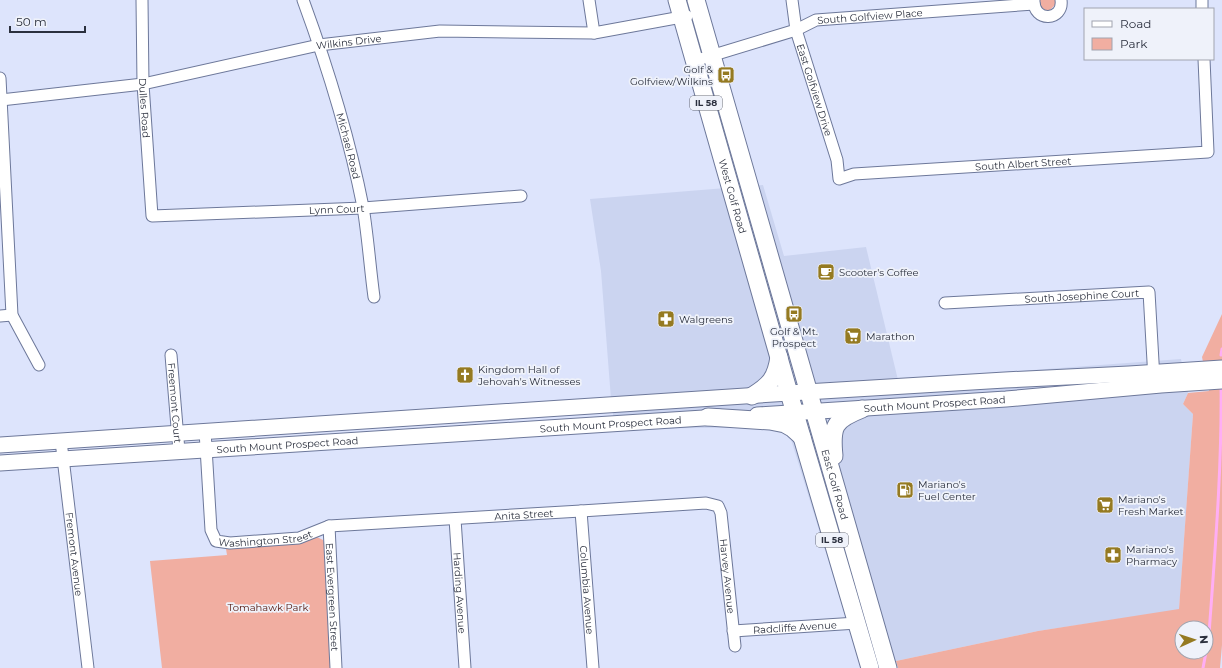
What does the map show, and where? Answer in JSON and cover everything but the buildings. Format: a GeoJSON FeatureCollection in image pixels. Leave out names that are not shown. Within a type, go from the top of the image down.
{"type":"FeatureCollection","features":[{"type":"Feature","properties":{"kind":"main road","name":"West Golf Road"},"geometry":{"type":"LineString","coordinates":[[677,0],[789,393]]}},
{"type":"Feature","properties":{"kind":"main road","name":"West Golf Road"},"geometry":{"type":"LineString","coordinates":[[698,6],[809,392]]}},
{"type":"Feature","properties":{"kind":"main road"},"geometry":{"type":"LineString","coordinates":[[752,396],[766,387],[773,379],[777,369],[779,357]]}},
{"type":"Feature","properties":{"kind":"main road","name":"South Mount Prospect Road"},"geometry":{"type":"LineString","coordinates":[[0,463],[1006,399],[1154,379],[1182,377],[1222,368]]}},
{"type":"Feature","properties":{"kind":"main road","name":"South Mount Prospect Road"},"geometry":{"type":"LineString","coordinates":[[1182,377],[1222,381]]}},
{"type":"Feature","properties":{"kind":"main road","name":"South Mount Prospect Road"},"geometry":{"type":"LineString","coordinates":[[0,445],[1005,380],[1154,379]]}},
{"type":"Feature","properties":{"kind":"main road","name":"East Golf Road"},"geometry":{"type":"LineString","coordinates":[[809,392],[888,668]]}},
{"type":"Feature","properties":{"kind":"main road","name":"East Golf Road"},"geometry":{"type":"LineString","coordinates":[[789,393],[870,668]]}},
{"type":"Feature","properties":{"kind":"main road"},"geometry":{"type":"LineString","coordinates":[[836,486],[833,433],[835,426],[847,414],[862,408]]}},
{"type":"Feature","properties":{"kind":"main road"},"geometry":{"type":"LineString","coordinates":[[708,417],[770,421],[785,424],[802,437]]}},
{"type":"Feature","properties":{"kind":"street","name":"Dulles Road"},"geometry":{"type":"LineString","coordinates":[[142,0],[143,84],[152,216]]}},
{"type":"Feature","properties":{"kind":"street","name":"Michael Road"},"geometry":{"type":"LineString","coordinates":[[303,0],[320,45],[342,118],[363,208],[374,298]]}},
{"type":"Feature","properties":{"kind":"street"},"geometry":{"type":"LineString","coordinates":[[589,0],[594,33]]}},
{"type":"Feature","properties":{"kind":"street","name":"East Golfview Drive"},"geometry":{"type":"LineString","coordinates":[[792,0],[796,30],[837,160],[839,179]]}},
{"type":"Feature","properties":{"kind":"street"},"geometry":{"type":"LineString","coordinates":[[1034,2],[1038,13],[1046,17],[1051,16],[1058,11],[1061,7],[1061,0]]}},
{"type":"Feature","properties":{"kind":"street","name":"South Golfview Place"},"geometry":{"type":"LineString","coordinates":[[694,62],[796,30],[816,20],[1034,2]]}},
{"type":"Feature","properties":{"kind":"street","name":"Wilkins Drive"},"geometry":{"type":"LineString","coordinates":[[1,100],[143,84],[320,45],[440,31],[594,33],[682,18],[698,6]]}},
{"type":"Feature","properties":{"kind":"street","name":"South Albert Street"},"geometry":{"type":"LineString","coordinates":[[839,179],[854,174],[1208,152],[1204,60]]}},
{"type":"Feature","properties":{"kind":"street"},"geometry":{"type":"LineString","coordinates":[[0,78],[2,174],[12,316],[39,365]]}},
{"type":"Feature","properties":{"kind":"street","name":"Lynn Court"},"geometry":{"type":"LineString","coordinates":[[152,216],[363,208],[521,196]]}},
{"type":"Feature","properties":{"kind":"street","name":"South Josephine Court"},"geometry":{"type":"LineString","coordinates":[[945,303],[1149,292],[1154,379]]}},
{"type":"Feature","properties":{"kind":"street"},"geometry":{"type":"LineString","coordinates":[[0,316],[12,316]]}},
{"type":"Feature","properties":{"kind":"street","name":"Freemont Court"},"geometry":{"type":"LineString","coordinates":[[171,355],[179,451]]}},
{"type":"Feature","properties":{"kind":"street","name":"Washington Street"},"geometry":{"type":"LineString","coordinates":[[205,431],[211,530],[216,541],[230,543],[299,538],[329,526]]}},
{"type":"Feature","properties":{"kind":"street","name":"Fremont Avenue"},"geometry":{"type":"LineString","coordinates":[[61,441],[88,668]]}},
{"type":"Feature","properties":{"kind":"street","name":"Anita Street"},"geometry":{"type":"LineString","coordinates":[[329,526],[706,503],[718,506]]}},
{"type":"Feature","properties":{"kind":"street","name":"Harvey Avenue"},"geometry":{"type":"LineString","coordinates":[[718,506],[721,513],[735,646]]}},
{"type":"Feature","properties":{"kind":"street","name":"Columbia Avenue"},"geometry":{"type":"LineString","coordinates":[[581,511],[593,668]]}},
{"type":"Feature","properties":{"kind":"street","name":"Harding Avenue"},"geometry":{"type":"LineString","coordinates":[[455,518],[465,668]]}},
{"type":"Feature","properties":{"kind":"street","name":"East Evergreen Street"},"geometry":{"type":"LineString","coordinates":[[329,526],[336,668]]}},
{"type":"Feature","properties":{"kind":"street","name":"Radcliffe Avenue"},"geometry":{"type":"LineString","coordinates":[[733,631],[857,623]]}},
{"type":"Feature","properties":{"kind":"shaded area"},"geometry":{"type":"Polygon","coordinates":[[[763,185],[784,256],[866,247],[898,380],[1181,359],[1188,393],[1183,404],[1193,414],[1179,610],[1038,631],[896,661],[861,666],[789,433],[776,427],[615,429],[611,399],[601,271],[590,199],[763,185]]]}},
{"type":"Feature","properties":{"kind":"green space"},"geometry":{"type":"Polygon","coordinates":[[[1040,0],[1055,0],[1056,4],[1050,10],[1045,10],[1041,7],[1040,0]]]}},
{"type":"Feature","properties":{"kind":"green space"},"geometry":{"type":"Polygon","coordinates":[[[1222,314],[1222,645],[1220,668],[898,668],[896,661],[1038,631],[1179,609],[1193,414],[1183,404],[1188,393],[1209,391],[1202,357],[1222,314]]]}},
{"type":"Feature","properties":{"kind":"green space","name":"Tomahawk Park"},"geometry":{"type":"Polygon","coordinates":[[[317,537],[323,540],[325,547],[332,668],[162,668],[150,561],[227,555],[226,549],[296,544],[317,537]]]}},
{"type":"Feature","properties":{"kind":"waterway"},"geometry":{"type":"LineString","coordinates":[[1221,355],[1222,349]]}},
{"type":"Feature","properties":{"kind":"waterway"},"geometry":{"type":"LineString","coordinates":[[1210,620],[1218,510],[1221,386]]}},
{"type":"Feature","properties":{"kind":"waterway"},"geometry":{"type":"LineString","coordinates":[[1203,668],[1204,660]]}},
{"type":"Feature","properties":{"kind":"place","name":"Golf & Golfview/Wilkins"},"geometry":{"type":"Point","coordinates":[726,75]}},
{"type":"Feature","properties":{"kind":"place","name":"Scooter's Coffee"},"geometry":{"type":"Point","coordinates":[826,272]}},
{"type":"Feature","properties":{"kind":"place","name":"Golf & Mt. Prospect"},"geometry":{"type":"Point","coordinates":[794,314]}},
{"type":"Feature","properties":{"kind":"place","name":"Walgreens"},"geometry":{"type":"Point","coordinates":[666,319]}},
{"type":"Feature","properties":{"kind":"place","name":"Marathon"},"geometry":{"type":"Point","coordinates":[853,336]}},
{"type":"Feature","properties":{"kind":"place","name":"Kingdom Hall of Jehovah's Witnesses"},"geometry":{"type":"Point","coordinates":[465,375]}},
{"type":"Feature","properties":{"kind":"place","name":"Mariano's Fuel Center"},"geometry":{"type":"Point","coordinates":[905,490]}},
{"type":"Feature","properties":{"kind":"place","name":"Mariano's Fresh Market"},"geometry":{"type":"Point","coordinates":[1105,505]}},
{"type":"Feature","properties":{"kind":"place","name":"Mariano's Pharmacy"},"geometry":{"type":"Point","coordinates":[1113,555]}}]}
